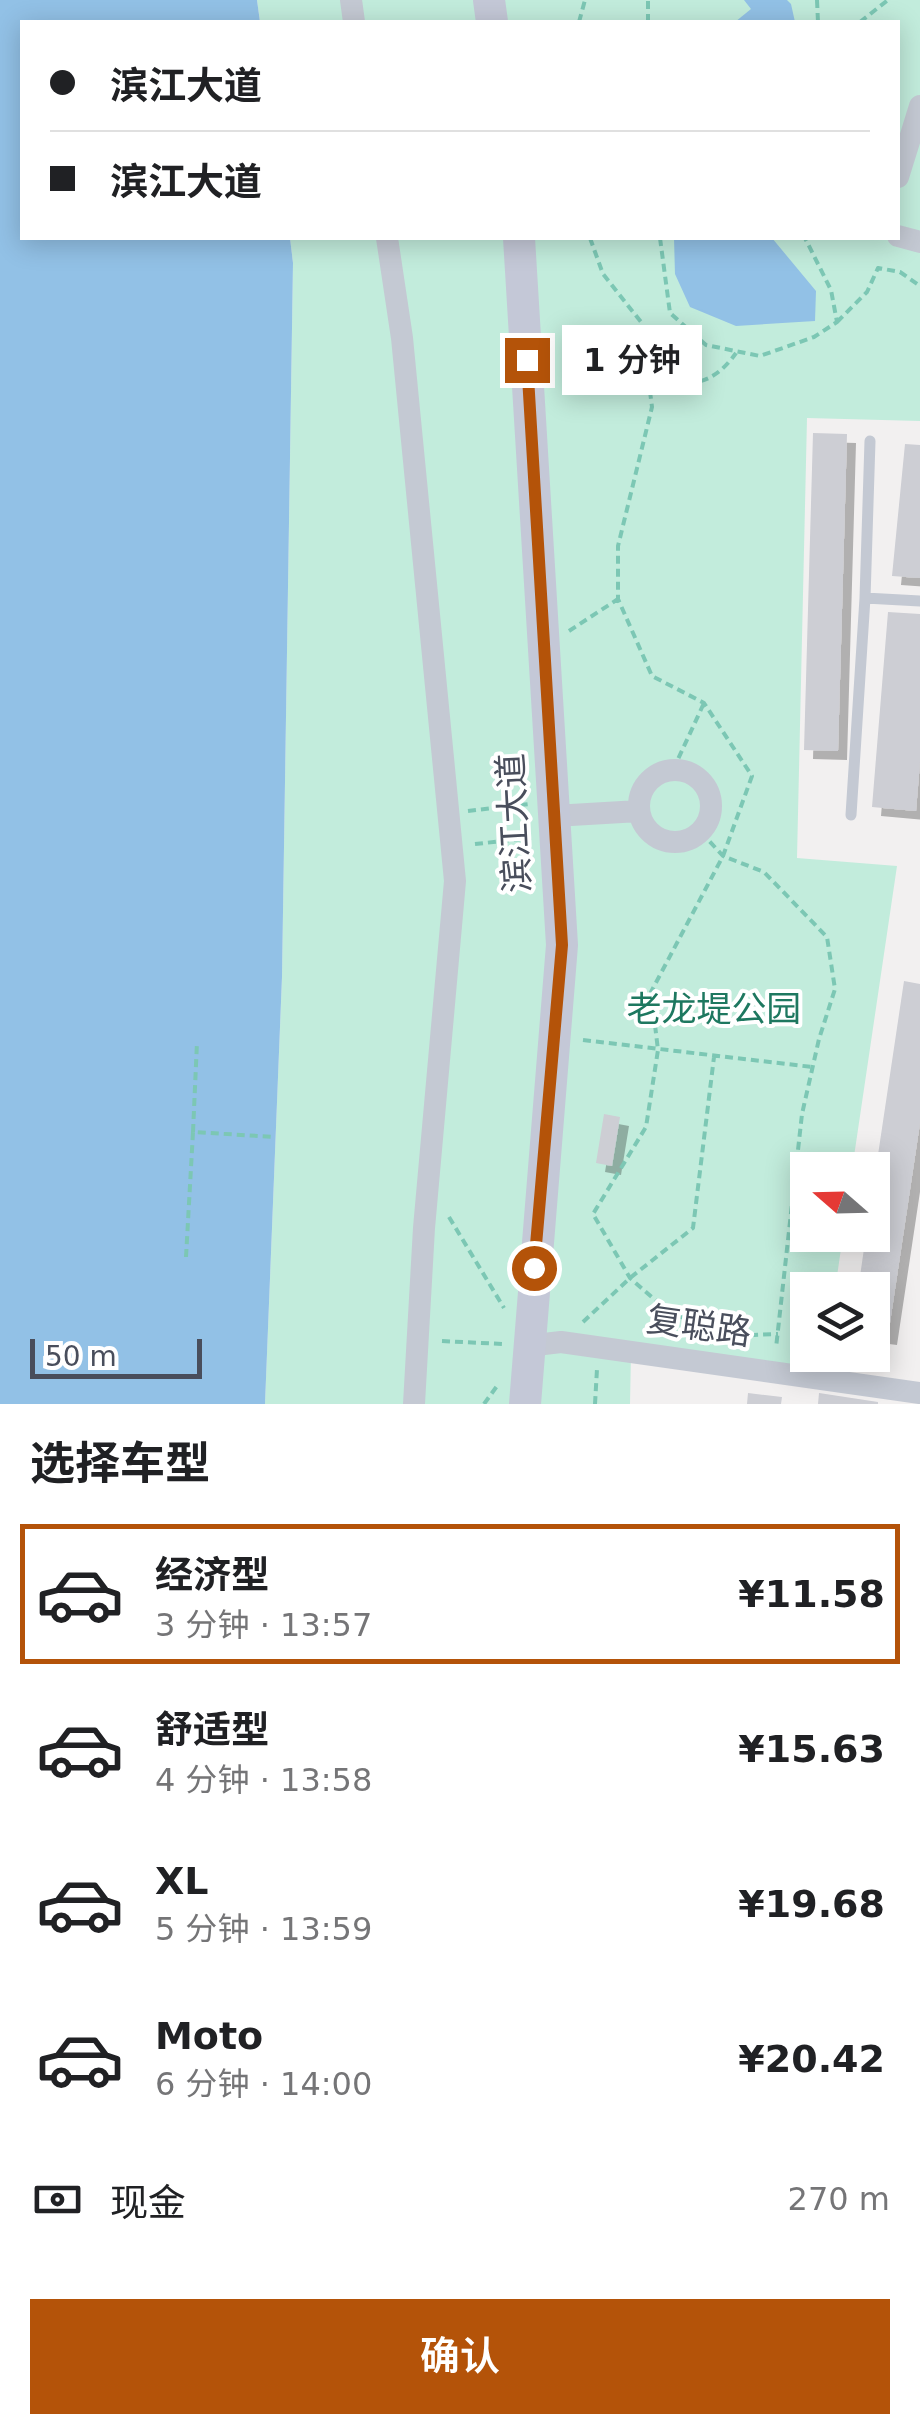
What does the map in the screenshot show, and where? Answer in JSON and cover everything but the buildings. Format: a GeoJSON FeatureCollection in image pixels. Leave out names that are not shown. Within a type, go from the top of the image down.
{"type":"FeatureCollection","features":[{"type":"Feature","properties":{"kind":"street"},"geometry":{"type":"LineString","coordinates":[[900,171],[918,121]]}},
{"type":"Feature","properties":{"kind":"street"},"geometry":{"type":"LineString","coordinates":[[387,240],[402,338],[455,882],[428,1182],[414,1404]]}},
{"type":"Feature","properties":{"kind":"street","name":"滨江大道"},"geometry":{"type":"LineString","coordinates":[[519,240],[562,945],[525,1404]]}},
{"type":"Feature","properties":{"kind":"street"},"geometry":{"type":"LineString","coordinates":[[673,770],[696,776],[705,786],[711,810],[700,832],[680,842],[658,838],[642,822],[639,811],[644,788],[661,772],[673,770]]}},
{"type":"Feature","properties":{"kind":"street"},"geometry":{"type":"LineString","coordinates":[[554,818],[639,811]]}},
{"type":"Feature","properties":{"kind":"street","name":"复聪路"},"geometry":{"type":"LineString","coordinates":[[527,1346],[561,1342],[920,1393]]}},
{"type":"Feature","properties":{"kind":"lane"},"geometry":{"type":"LineString","coordinates":[[851,815],[866,598],[870,442]]}},
{"type":"Feature","properties":{"kind":"lane"},"geometry":{"type":"LineString","coordinates":[[866,598],[920,601]]}},
{"type":"Feature","properties":{"kind":"path"},"geometry":{"type":"LineString","coordinates":[[863,20],[888,0]]}},
{"type":"Feature","properties":{"kind":"path"},"geometry":{"type":"LineString","coordinates":[[591,240],[603,274],[641,322],[652,407],[618,546],[618,599],[652,676],[704,703],[752,776],[723,856],[651,992],[658,1050],[646,1127],[592,1214],[630,1278],[669,1312],[729,1336],[778,1334]]}},
{"type":"Feature","properties":{"kind":"path"},"geometry":{"type":"LineString","coordinates":[[660,240],[670,312],[706,345],[760,356],[814,337],[837,322],[867,292],[878,268],[900,272],[920,286]]}},
{"type":"Feature","properties":{"kind":"path"},"geometry":{"type":"LineString","coordinates":[[806,240],[832,290],[837,322]]}},
{"type":"Feature","properties":{"kind":"path"},"geometry":{"type":"LineString","coordinates":[[649,379],[688,386],[722,372],[736,351]]}},
{"type":"Feature","properties":{"kind":"path"},"geometry":{"type":"LineString","coordinates":[[544,647],[618,599]]}},
{"type":"Feature","properties":{"kind":"path"},"geometry":{"type":"LineString","coordinates":[[673,770],[704,703]]}},
{"type":"Feature","properties":{"kind":"path"},"geometry":{"type":"LineString","coordinates":[[448,814],[554,818]]}},
{"type":"Feature","properties":{"kind":"path"},"geometry":{"type":"LineString","coordinates":[[452,846],[554,818]]}},
{"type":"Feature","properties":{"kind":"path"},"geometry":{"type":"LineString","coordinates":[[700,832],[723,856],[764,872],[827,937],[835,989],[802,1114],[774,1372]]}},
{"type":"Feature","properties":{"kind":"path"},"geometry":{"type":"LineString","coordinates":[[554,1035],[812,1067]]}},
{"type":"Feature","properties":{"kind":"path"},"geometry":{"type":"LineString","coordinates":[[186,1257],[197,1042]]}},
{"type":"Feature","properties":{"kind":"path"},"geometry":{"type":"LineString","coordinates":[[561,1342],[630,1278],[693,1228],[714,1057]]}},
{"type":"Feature","properties":{"kind":"path"},"geometry":{"type":"LineString","coordinates":[[193,1132],[275,1137]]}},
{"type":"Feature","properties":{"kind":"path"},"geometry":{"type":"LineString","coordinates":[[428,1182],[527,1346]]}},
{"type":"Feature","properties":{"kind":"path"},"geometry":{"type":"LineString","coordinates":[[418,1340],[527,1346]]}},
{"type":"Feature","properties":{"kind":"path"},"geometry":{"type":"LineString","coordinates":[[595,1404],[598,1347]]}},
{"type":"Feature","properties":{"kind":"green space","name":"老龙堤公园"},"geometry":{"type":"Polygon","coordinates":[[[257,0],[920,0],[920,421],[807,418],[797,858],[897,866],[855,1152],[790,1152],[790,1252],[841,1252],[838,1272],[790,1272],[790,1372],[823,1372],[822,1379],[631,1352],[630,1404],[265,1404],[282,977],[293,263],[290,240],[900,240],[900,20],[260,20],[257,0]]]}},
{"type":"Feature","properties":{"kind":"water"},"geometry":{"type":"Polygon","coordinates":[[[0,0],[257,0],[260,20],[20,20],[20,240],[290,240],[293,263],[282,977],[265,1404],[0,1404],[0,0]]]}},
{"type":"Feature","properties":{"kind":"water"},"geometry":{"type":"Polygon","coordinates":[[[744,0],[787,0],[795,20],[737,20],[751,9],[744,0]]]}},
{"type":"Feature","properties":{"kind":"water"},"geometry":{"type":"Polygon","coordinates":[[[674,240],[774,240],[816,291],[815,321],[736,326],[690,307],[675,274],[674,240]]]}},
{"type":"Feature","properties":{"kind":"route"},"geometry":{"type":"LineString","coordinates":[[527,360],[562,945],[534,1268]]}}]}
